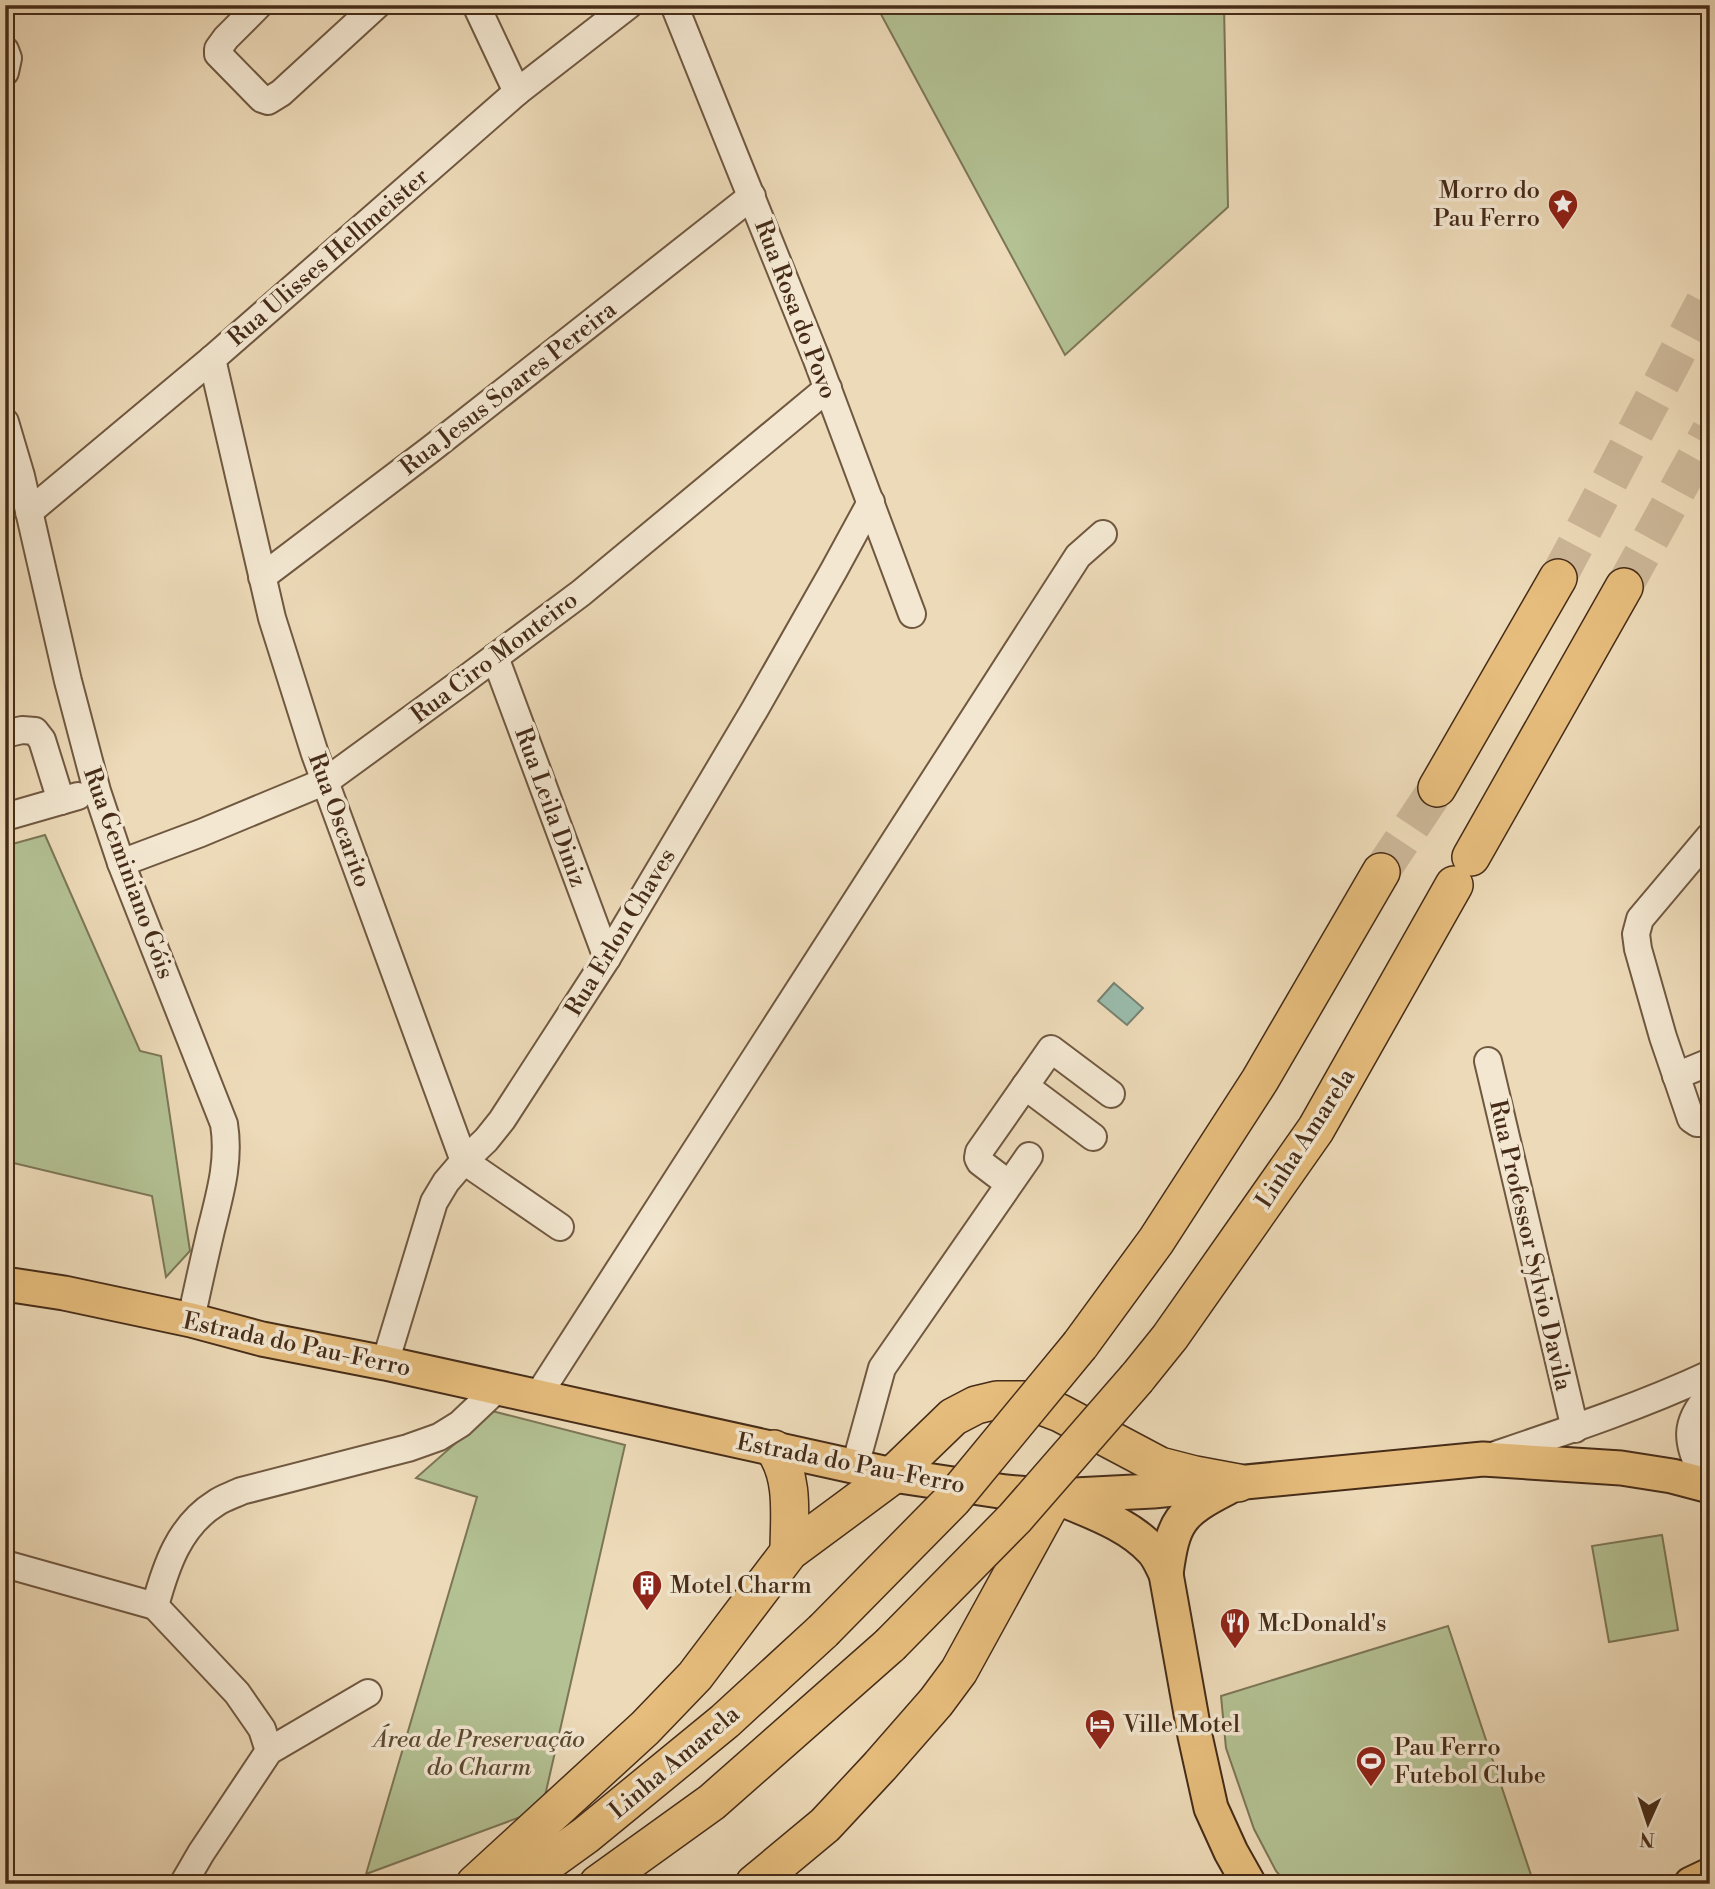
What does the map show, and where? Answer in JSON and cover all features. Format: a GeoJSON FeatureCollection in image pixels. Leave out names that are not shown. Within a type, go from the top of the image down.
{"type":"FeatureCollection","features":[{"type":"Feature","properties":{"kind":"highway"},"geometry":{"type":"LineString","coordinates":[[1437,788],[1558,578]]}},
{"type":"Feature","properties":{"kind":"highway","name":"Linha Amarela"},"geometry":{"type":"LineString","coordinates":[[598,1884],[712,1802],[890,1645],[1015,1518],[1170,1337],[1316,1129],[1624,587]]}},
{"type":"Feature","properties":{"kind":"highway","name":"Linha Amarela"},"geometry":{"type":"LineString","coordinates":[[519,1884],[586,1835],[725,1721],[823,1631],[953,1499],[1080,1345],[1156,1241],[1260,1080],[1381,872]]}},
{"type":"Feature","properties":{"kind":"highway"},"geometry":{"type":"LineString","coordinates":[[475,1884],[645,1728],[687,1684],[789,1552],[893,1475],[953,1417],[976,1405],[997,1400],[1026,1401],[1060,1413],[1160,1466],[1238,1483]]}},
{"type":"Feature","properties":{"kind":"highway"},"geometry":{"type":"LineString","coordinates":[[774,1449],[779,1456],[789,1494],[789,1552]]}},
{"type":"Feature","properties":{"kind":"highway"},"geometry":{"type":"LineString","coordinates":[[754,1884],[825,1825],[936,1702],[959,1671],[1055,1496]]}},
{"type":"Feature","properties":{"kind":"main road","name":"Estrada do Pau-Ferro"},"geometry":{"type":"LineString","coordinates":[[5,1284],[64,1293],[191,1320],[262,1339],[385,1363],[893,1475],[1006,1492],[1055,1496],[1153,1491],[1483,1458],[1621,1468],[1707,1485]]}},
{"type":"Feature","properties":{"kind":"main road"},"geometry":{"type":"LineString","coordinates":[[1238,1483],[1186,1513],[1172,1537],[1166,1573],[1195,1736],[1211,1808],[1249,1884]]}},
{"type":"Feature","properties":{"kind":"main road"},"geometry":{"type":"LineString","coordinates":[[1055,1496],[1112,1521],[1139,1539],[1152,1550],[1166,1573]]}},
{"type":"Feature","properties":{"kind":"main road"},"geometry":{"type":"LineString","coordinates":[[1691,1884],[1710,1875]]}},
{"type":"Feature","properties":{"kind":"street"},"geometry":{"type":"LineString","coordinates":[[259,5],[226,38],[218,49],[218,54],[262,99],[268,101],[281,93],[377,5]]}},
{"type":"Feature","properties":{"kind":"street"},"geometry":{"type":"LineString","coordinates":[[476,5],[517,92]]}},
{"type":"Feature","properties":{"kind":"street","name":"Rua Ulisses Hellmeister"},"geometry":{"type":"LineString","coordinates":[[29,512],[212,359],[517,92],[629,5]]}},
{"type":"Feature","properties":{"kind":"street","name":"Rua Rosa do Povo"},"geometry":{"type":"LineString","coordinates":[[674,5],[828,388],[912,614]]}},
{"type":"Feature","properties":{"kind":"street"},"geometry":{"type":"LineString","coordinates":[[5,50],[8,58],[5,72]]}},
{"type":"Feature","properties":{"kind":"street","name":"Rua Jesus Soares Pereira"},"geometry":{"type":"LineString","coordinates":[[262,577],[431,450],[752,196]]}},
{"type":"Feature","properties":{"kind":"street","name":"Rua Oscarito"},"geometry":{"type":"LineString","coordinates":[[212,359],[276,630],[326,781],[464,1161]]}},
{"type":"Feature","properties":{"kind":"street","name":"Rua Ciro Monteiro"},"geometry":{"type":"LineString","coordinates":[[121,863],[326,781],[581,593],[828,388]]}},
{"type":"Feature","properties":{"kind":"street","name":"Rua Geminiano Góis"},"geometry":{"type":"LineString","coordinates":[[5,422],[13,478],[29,512],[68,681],[97,791],[121,863],[224,1124],[227,1140],[225,1171],[191,1320]]}},
{"type":"Feature","properties":{"kind":"street","name":"Rua Erlon Chaves"},"geometry":{"type":"LineString","coordinates":[[385,1363],[434,1202],[446,1182],[502,1120],[607,958],[755,709],[871,502]]}},
{"type":"Feature","properties":{"kind":"street"},"geometry":{"type":"LineString","coordinates":[[537,1397],[1078,556],[1103,534]]}},
{"type":"Feature","properties":{"kind":"street","name":"Rua Leila Diniz"},"geometry":{"type":"LineString","coordinates":[[495,657],[607,958]]}},
{"type":"Feature","properties":{"kind":"street"},"geometry":{"type":"LineString","coordinates":[[5,734],[22,730],[35,732],[42,740],[61,801]]}},
{"type":"Feature","properties":{"kind":"street"},"geometry":{"type":"LineString","coordinates":[[5,817],[97,791]]}},
{"type":"Feature","properties":{"kind":"street"},"geometry":{"type":"LineString","coordinates":[[1710,836],[1640,919],[1636,934],[1662,1037],[1691,1119],[1697,1124],[1710,1120]]}},
{"type":"Feature","properties":{"kind":"street"},"geometry":{"type":"LineString","coordinates":[[1009,1184],[983,1165],[978,1158],[979,1152],[1051,1049],[1111,1094]]}},
{"type":"Feature","properties":{"kind":"street","name":"Rua Professor Sylvio Davila"},"geometry":{"type":"LineString","coordinates":[[1488,1061],[1575,1429]]}},
{"type":"Feature","properties":{"kind":"street"},"geometry":{"type":"LineString","coordinates":[[1676,1076],[1710,1062]]}},
{"type":"Feature","properties":{"kind":"street"},"geometry":{"type":"LineString","coordinates":[[1025,1086],[1093,1138]]}},
{"type":"Feature","properties":{"kind":"street"},"geometry":{"type":"LineString","coordinates":[[855,1466],[882,1368],[1029,1156]]}},
{"type":"Feature","properties":{"kind":"street"},"geometry":{"type":"LineString","coordinates":[[464,1161],[560,1227]]}},
{"type":"Feature","properties":{"kind":"street"},"geometry":{"type":"LineString","coordinates":[[1483,1458],[1575,1429],[1710,1374]]}},
{"type":"Feature","properties":{"kind":"street"},"geometry":{"type":"LineString","coordinates":[[155,1606],[164,1574],[179,1540],[196,1518],[217,1501],[241,1491],[408,1448],[439,1437],[460,1424],[498,1388]]}},
{"type":"Feature","properties":{"kind":"street"},"geometry":{"type":"LineString","coordinates":[[1707,1485],[1692,1449],[1689,1434],[1697,1409],[1710,1394]]}},
{"type":"Feature","properties":{"kind":"street"},"geometry":{"type":"LineString","coordinates":[[5,1563],[155,1606],[237,1693],[262,1729],[270,1751]]}},
{"type":"Feature","properties":{"kind":"street"},"geometry":{"type":"LineString","coordinates":[[183,1884],[270,1751],[368,1693]]}},
{"type":"Feature","properties":{"kind":"green space"},"geometry":{"type":"Polygon","coordinates":[[[876,5],[1224,5],[1228,207],[1065,355],[876,5]]]}},
{"type":"Feature","properties":{"kind":"green space"},"geometry":{"type":"Polygon","coordinates":[[[45,835],[140,1051],[161,1056],[190,1251],[166,1277],[152,1196],[5,1161],[5,846],[45,835]]]}},
{"type":"Feature","properties":{"kind":"green space","name":"Área de Preservação do Charm"},"geometry":{"type":"Polygon","coordinates":[[[492,1411],[625,1445],[542,1809],[366,1874],[477,1497],[416,1478],[492,1411]]]}},
{"type":"Feature","properties":{"kind":"green space"},"geometry":{"type":"Polygon","coordinates":[[[1662,1535],[1678,1630],[1609,1642],[1592,1546],[1662,1535]]]}},
{"type":"Feature","properties":{"kind":"green space","name":"Pau Ferro Futebol Clube"},"geometry":{"type":"Polygon","coordinates":[[[1448,1626],[1534,1884],[1287,1884],[1276,1871],[1254,1829],[1226,1748],[1221,1696],[1448,1626]]]}},
{"type":"Feature","properties":{"kind":"shaded area"},"geometry":{"type":"Polygon","coordinates":[[[1114,983],[1143,1008],[1127,1025],[1098,1001],[1114,983]]]}},
{"type":"Feature","properties":{"kind":"tunnel"},"geometry":{"type":"LineString","coordinates":[[1558,578],[1710,291]]}},
{"type":"Feature","properties":{"kind":"tunnel"},"geometry":{"type":"LineString","coordinates":[[1624,587],[1710,431]]}},
{"type":"Feature","properties":{"kind":"tunnel"},"geometry":{"type":"LineString","coordinates":[[1381,872],[1437,788]]}},
{"type":"Feature","properties":{"kind":"place","name":"Morro do Pau Ferro"},"geometry":{"type":"Point","coordinates":[1563,231]}},
{"type":"Feature","properties":{"kind":"place","name":"Motel Charm"},"geometry":{"type":"Point","coordinates":[647,1612]}},
{"type":"Feature","properties":{"kind":"place","name":"McDonald's"},"geometry":{"type":"Point","coordinates":[1235,1650]}},
{"type":"Feature","properties":{"kind":"place","name":"Ville Motel"},"geometry":{"type":"Point","coordinates":[1100,1751]}},
{"type":"Feature","properties":{"kind":"place","name":"Pau Ferro Futebol Clube"},"geometry":{"type":"Point","coordinates":[1371,1788]}}]}
